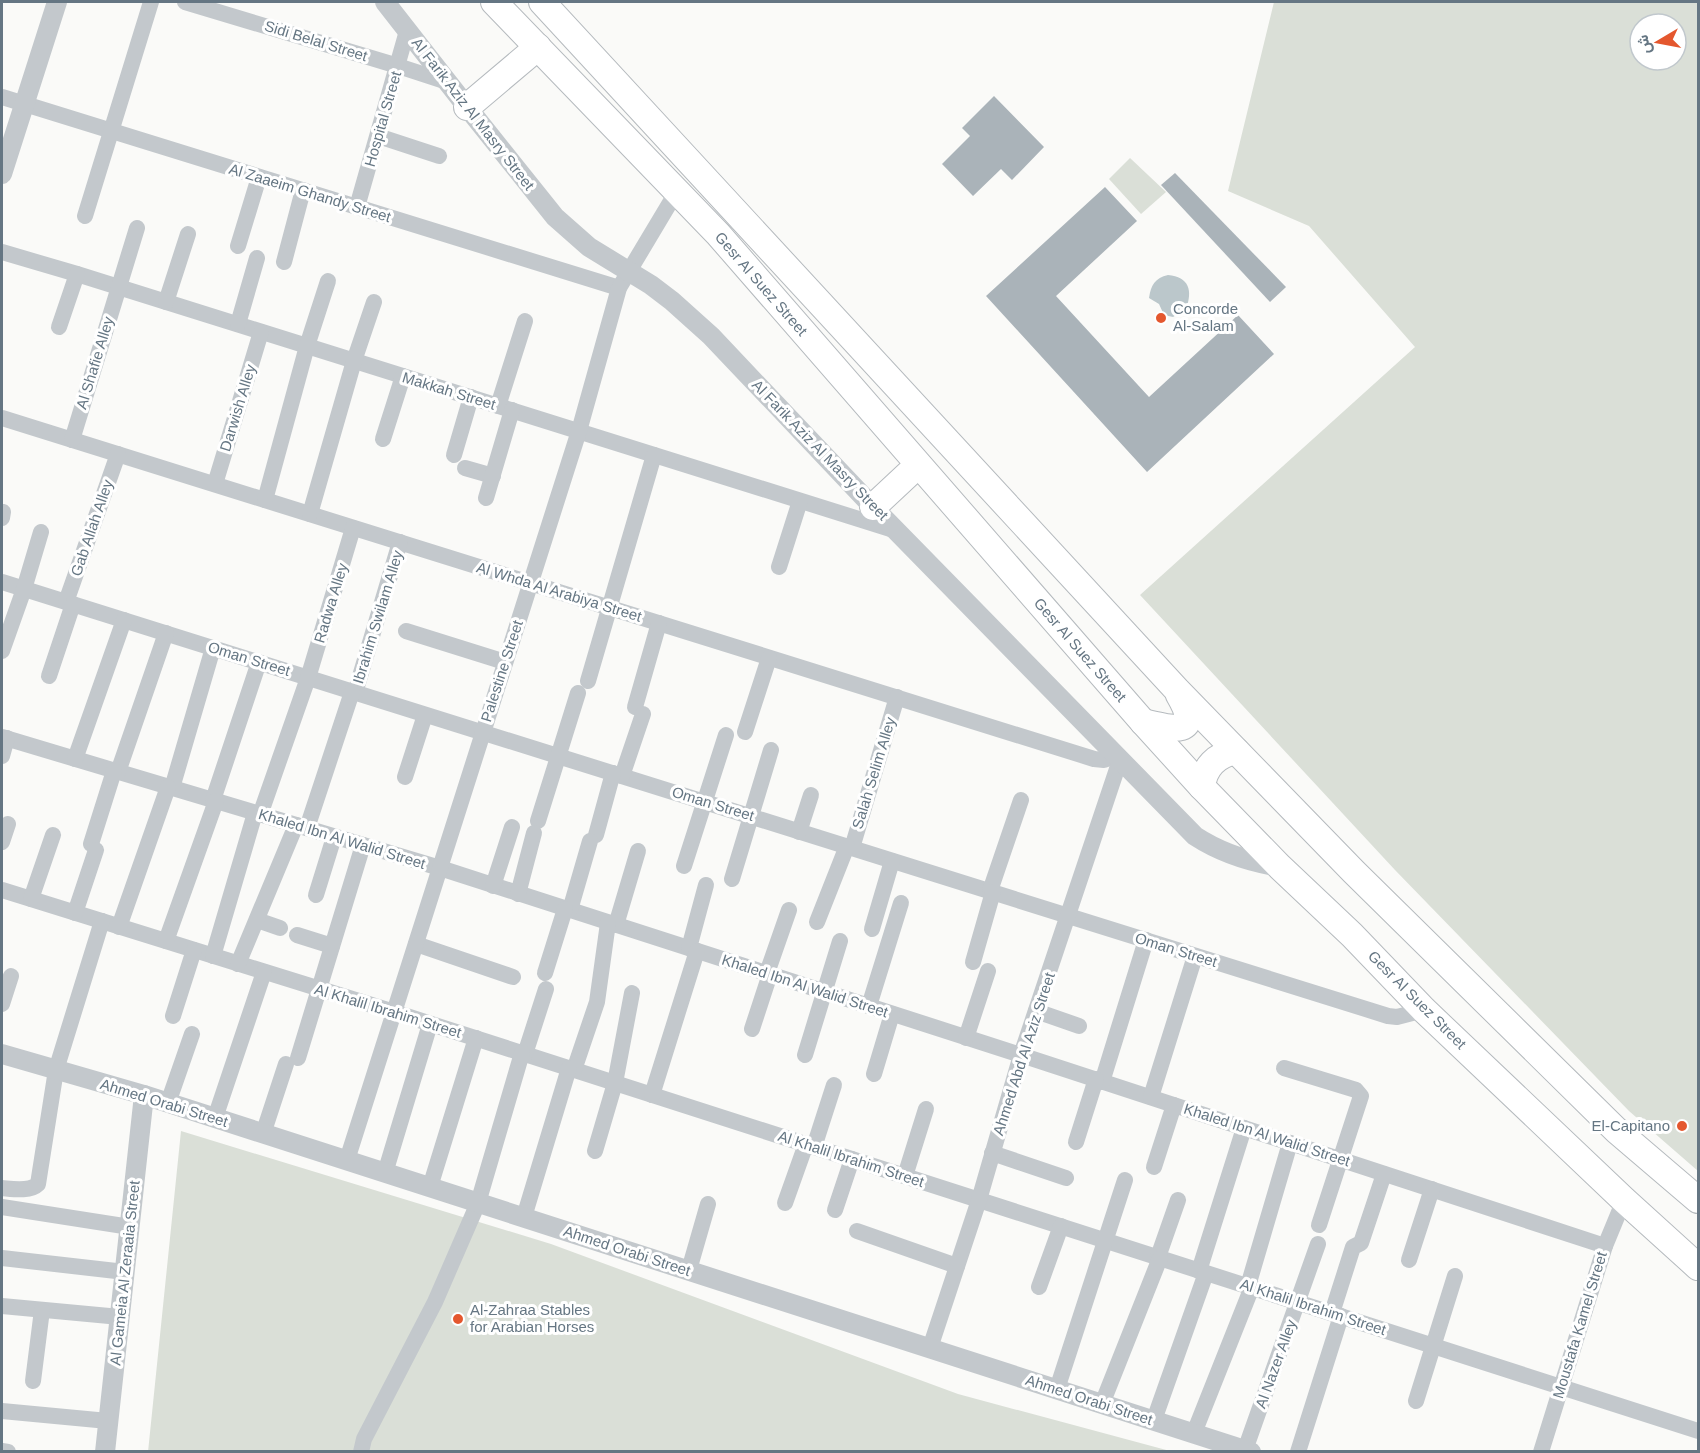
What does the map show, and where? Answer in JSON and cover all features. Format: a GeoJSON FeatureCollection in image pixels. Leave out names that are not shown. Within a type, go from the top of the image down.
{"type":"FeatureCollection","features":[{"type":"Feature","properties":{"kind":"main road","name":"Gesr Al Suez Street"},"geometry":{"type":"LineString","coordinates":[[494,2],[718,234],[1202,787],[1280,867],[1352,935],[1424,1010],[1698,1267]]}},
{"type":"Feature","properties":{"kind":"main road","name":"Gesr Al Suez Street"},"geometry":{"type":"LineString","coordinates":[[542,2],[1177,690],[1354,872],[1616,1130],[1698,1200]]}},
{"type":"Feature","properties":{"kind":"main road"},"geometry":{"type":"LineString","coordinates":[[467,107],[538,47]]}},
{"type":"Feature","properties":{"kind":"main road"},"geometry":{"type":"LineString","coordinates":[[873,507],[918,465]]}},
{"type":"Feature","properties":{"kind":"main road"},"geometry":{"type":"LineString","coordinates":[[1143,722],[1176,729],[1183,727],[1188,722],[1187,711],[1177,690]]}},
{"type":"Feature","properties":{"kind":"main road"},"geometry":{"type":"LineString","coordinates":[[1202,787],[1206,770],[1212,762],[1227,753],[1236,751]]}},
{"type":"Feature","properties":{"kind":"street"},"geometry":{"type":"LineString","coordinates":[[2,174],[57,2]]}},
{"type":"Feature","properties":{"kind":"street"},"geometry":{"type":"LineString","coordinates":[[85,216],[151,2]]}},
{"type":"Feature","properties":{"kind":"street","name":"Sidi Belal Street"},"geometry":{"type":"LineString","coordinates":[[185,2],[217,6],[447,82]]}},
{"type":"Feature","properties":{"kind":"street","name":"Al Farik Aziz Al Masry Street"},"geometry":{"type":"LineString","coordinates":[[385,2],[555,217],[624,279],[672,301],[711,336],[873,507],[1195,836],[1246,860],[1280,867]]}},
{"type":"Feature","properties":{"kind":"street","name":"Hospital Street"},"geometry":{"type":"LineString","coordinates":[[357,207],[407,31]]}},
{"type":"Feature","properties":{"kind":"street","name":"Al Zaaeim Ghandy Street"},"geometry":{"type":"LineString","coordinates":[[2,97],[357,207],[624,279]]}},
{"type":"Feature","properties":{"kind":"street"},"geometry":{"type":"LineString","coordinates":[[378,136],[439,156]]}},
{"type":"Feature","properties":{"kind":"street"},"geometry":{"type":"LineString","coordinates":[[238,246],[259,177]]}},
{"type":"Feature","properties":{"kind":"street"},"geometry":{"type":"LineString","coordinates":[[284,262],[303,190]]}},
{"type":"Feature","properties":{"kind":"street","name":"Palestine Street"},"geometry":{"type":"LineString","coordinates":[[347,1160],[579,431],[624,279],[677,191]]}},
{"type":"Feature","properties":{"kind":"street","name":"Al Shafie Alley"},"geometry":{"type":"LineString","coordinates":[[72,440],[136,228]]}},
{"type":"Feature","properties":{"kind":"street"},"geometry":{"type":"LineString","coordinates":[[166,302],[188,234]]}},
{"type":"Feature","properties":{"kind":"street","name":"Makkah Street"},"geometry":{"type":"LineString","coordinates":[[2,252],[897,531]]}},
{"type":"Feature","properties":{"kind":"street"},"geometry":{"type":"LineString","coordinates":[[238,324],[257,258]]}},
{"type":"Feature","properties":{"kind":"street"},"geometry":{"type":"LineString","coordinates":[[59,327],[77,274]]}},
{"type":"Feature","properties":{"kind":"street"},"geometry":{"type":"LineString","coordinates":[[265,500],[307,346],[328,281]]}},
{"type":"Feature","properties":{"kind":"street"},"geometry":{"type":"LineString","coordinates":[[310,514],[354,361],[374,302]]}},
{"type":"Feature","properties":{"kind":"street"},"geometry":{"type":"LineString","coordinates":[[486,498],[493,476],[505,408],[525,321]]}},
{"type":"Feature","properties":{"kind":"street","name":"Darwish Alley"},"geometry":{"type":"LineString","coordinates":[[215,484],[261,332]]}},
{"type":"Feature","properties":{"kind":"street"},"geometry":{"type":"LineString","coordinates":[[383,439],[403,376]]}},
{"type":"Feature","properties":{"kind":"street"},"geometry":{"type":"LineString","coordinates":[[471,398],[459,462],[493,476]]}},
{"type":"Feature","properties":{"kind":"street","name":"Al Whda Al Arabiya Street"},"geometry":{"type":"LineString","coordinates":[[2,418],[1094,759],[1118,758]]}},
{"type":"Feature","properties":{"kind":"street","name":"Gab Allah Alley"},"geometry":{"type":"LineString","coordinates":[[49,676],[69,603],[118,454]]}},
{"type":"Feature","properties":{"kind":"street"},"geometry":{"type":"LineString","coordinates":[[518,894],[558,756],[610,608],[654,455]]}},
{"type":"Feature","properties":{"kind":"street"},"geometry":{"type":"LineString","coordinates":[[779,567],[800,501]]}},
{"type":"Feature","properties":{"kind":"street","name":"Radwa Alley"},"geometry":{"type":"LineString","coordinates":[[213,956],[258,814],[308,678],[353,528]]}},
{"type":"Feature","properties":{"kind":"street"},"geometry":{"type":"LineString","coordinates":[[2,651],[41,532]]}},
{"type":"Feature","properties":{"kind":"street","name":"Ibrahim Swilam Alley"},"geometry":{"type":"LineString","coordinates":[[238,964],[266,897],[302,827],[354,692],[400,542]]}},
{"type":"Feature","properties":{"kind":"street","name":"Oman Street"},"geometry":{"type":"LineString","coordinates":[[2,582],[1388,1016],[1397,1017],[1424,1010]]}},
{"type":"Feature","properties":{"kind":"street"},"geometry":{"type":"LineString","coordinates":[[75,759],[124,620]]}},
{"type":"Feature","properties":{"kind":"street"},"geometry":{"type":"LineString","coordinates":[[361,1452],[364,1439],[435,1302],[478,1203],[568,909],[618,775],[639,711],[659,623]]}},
{"type":"Feature","properties":{"kind":"street"},"geometry":{"type":"LineString","coordinates":[[406,631],[505,662]]}},
{"type":"Feature","properties":{"kind":"street"},"geometry":{"type":"LineString","coordinates":[[75,913],[116,771],[166,633]]}},
{"type":"Feature","properties":{"kind":"street"},"geometry":{"type":"LineString","coordinates":[[119,927],[170,788],[213,648]]}},
{"type":"Feature","properties":{"kind":"street"},"geometry":{"type":"LineString","coordinates":[[745,732],[770,658]]}},
{"type":"Feature","properties":{"kind":"street"},"geometry":{"type":"LineString","coordinates":[[166,941],[259,662]]}},
{"type":"Feature","properties":{"kind":"street","name":"Salah Selim Alley"},"geometry":{"type":"LineString","coordinates":[[817,922],[849,847],[897,698]]}},
{"type":"Feature","properties":{"kind":"street"},"geometry":{"type":"LineString","coordinates":[[405,777],[425,715]]}},
{"type":"Feature","properties":{"kind":"street"},"geometry":{"type":"LineString","coordinates":[[684,866],[726,735]]}},
{"type":"Feature","properties":{"kind":"street"},"geometry":{"type":"LineString","coordinates":[[2,756],[4,738]]}},
{"type":"Feature","properties":{"kind":"street","name":"Khaled Ibn Al Walid Street"},"geometry":{"type":"LineString","coordinates":[[4,738],[440,868],[1605,1246]]}},
{"type":"Feature","properties":{"kind":"street"},"geometry":{"type":"LineString","coordinates":[[732,879],[771,750]]}},
{"type":"Feature","properties":{"kind":"street","name":"Ahmed Abd Al Aziz Street"},"geometry":{"type":"LineString","coordinates":[[930,1348],[979,1200],[1021,1055],[1069,916],[1118,758]]}},
{"type":"Feature","properties":{"kind":"street"},"geometry":{"type":"LineString","coordinates":[[799,832],[811,795]]}},
{"type":"Feature","properties":{"kind":"street"},"geometry":{"type":"LineString","coordinates":[[973,962],[1021,800]]}},
{"type":"Feature","properties":{"kind":"street"},"geometry":{"type":"LineString","coordinates":[[2,842],[8,824]]}},
{"type":"Feature","properties":{"kind":"street"},"geometry":{"type":"LineString","coordinates":[[493,886],[513,827]]}},
{"type":"Feature","properties":{"kind":"street"},"geometry":{"type":"LineString","coordinates":[[31,899],[53,835]]}},
{"type":"Feature","properties":{"kind":"street"},"geometry":{"type":"LineString","coordinates":[[316,895],[334,837]]}},
{"type":"Feature","properties":{"kind":"street"},"geometry":{"type":"LineString","coordinates":[[263,1134],[319,989],[363,845]]}},
{"type":"Feature","properties":{"kind":"street"},"geometry":{"type":"LineString","coordinates":[[524,1217],[571,1069],[597,1002],[612,924],[638,851]]}},
{"type":"Feature","properties":{"kind":"street"},"geometry":{"type":"LineString","coordinates":[[872,929],[892,861]]}},
{"type":"Feature","properties":{"kind":"street"},"geometry":{"type":"LineString","coordinates":[[652,1095],[693,950],[706,885]]}},
{"type":"Feature","properties":{"kind":"street","name":"Al Khalil Ibrahim Street"},"geometry":{"type":"LineString","coordinates":[[2,890],[476,1038],[1698,1431]]}},
{"type":"Feature","properties":{"kind":"street"},"geometry":{"type":"LineString","coordinates":[[869,1006],[901,903]]}},
{"type":"Feature","properties":{"kind":"street"},"geometry":{"type":"LineString","coordinates":[[752,1029],[789,910]]}},
{"type":"Feature","properties":{"kind":"street"},"geometry":{"type":"LineString","coordinates":[[257,920],[280,928]]}},
{"type":"Feature","properties":{"kind":"street"},"geometry":{"type":"LineString","coordinates":[[2,1188],[30,1189],[38,1184],[56,1070],[102,921]]}},
{"type":"Feature","properties":{"kind":"street"},"geometry":{"type":"LineString","coordinates":[[297,935],[332,946]]}},
{"type":"Feature","properties":{"kind":"street"},"geometry":{"type":"LineString","coordinates":[[1076,1142],[1146,940]]}},
{"type":"Feature","properties":{"kind":"street"},"geometry":{"type":"LineString","coordinates":[[804,1055],[840,941]]}},
{"type":"Feature","properties":{"kind":"street"},"geometry":{"type":"LineString","coordinates":[[416,944],[513,977]]}},
{"type":"Feature","properties":{"kind":"street"},"geometry":{"type":"LineString","coordinates":[[173,1016],[194,950]]}},
{"type":"Feature","properties":{"kind":"street"},"geometry":{"type":"LineString","coordinates":[[1151,1097],[1195,956]]}},
{"type":"Feature","properties":{"kind":"street"},"geometry":{"type":"LineString","coordinates":[[966,1038],[988,971]]}},
{"type":"Feature","properties":{"kind":"street"},"geometry":{"type":"LineString","coordinates":[[215,1118],[264,972]]}},
{"type":"Feature","properties":{"kind":"street"},"geometry":{"type":"LineString","coordinates":[[2,1004],[11,976]]}},
{"type":"Feature","properties":{"kind":"street"},"geometry":{"type":"LineString","coordinates":[[595,1151],[615,1083],[632,993]]}},
{"type":"Feature","properties":{"kind":"street"},"geometry":{"type":"LineString","coordinates":[[1036,1011],[1079,1026]]}},
{"type":"Feature","properties":{"kind":"street"},"geometry":{"type":"LineString","coordinates":[[874,1074],[892,1014]]}},
{"type":"Feature","properties":{"kind":"street"},"geometry":{"type":"LineString","coordinates":[[385,1173],[430,1024]]}},
{"type":"Feature","properties":{"kind":"street"},"geometry":{"type":"LineString","coordinates":[[168,1103],[192,1034]]}},
{"type":"Feature","properties":{"kind":"street"},"geometry":{"type":"LineString","coordinates":[[430,1187],[476,1038]]}},
{"type":"Feature","properties":{"kind":"street","name":"Ahmed Orabi Street"},"geometry":{"type":"LineString","coordinates":[[2,1054],[144,1095],[1248,1451]]}},
{"type":"Feature","properties":{"kind":"street"},"geometry":{"type":"LineString","coordinates":[[1284,1068],[1359,1093],[1361,1096],[1319,1225]]}},
{"type":"Feature","properties":{"kind":"street"},"geometry":{"type":"LineString","coordinates":[[785,1203],[834,1085]]}},
{"type":"Feature","properties":{"kind":"street","name":"Al Gameia Al Zeraaia Street"},"geometry":{"type":"LineString","coordinates":[[105,1452],[144,1095]]}},
{"type":"Feature","properties":{"kind":"street"},"geometry":{"type":"LineString","coordinates":[[1154,1167],[1174,1105]]}},
{"type":"Feature","properties":{"kind":"street"},"geometry":{"type":"LineString","coordinates":[[905,1176],[926,1109]]}},
{"type":"Feature","properties":{"kind":"street"},"geometry":{"type":"LineString","coordinates":[[1154,1420],[1203,1272],[1244,1128]]}},
{"type":"Feature","properties":{"kind":"street"},"geometry":{"type":"LineString","coordinates":[[1194,1433],[1250,1287],[1290,1143]]}},
{"type":"Feature","properties":{"kind":"street"},"geometry":{"type":"LineString","coordinates":[[992,1153],[1066,1178]]}},
{"type":"Feature","properties":{"kind":"street"},"geometry":{"type":"LineString","coordinates":[[835,1210],[852,1159]]}},
{"type":"Feature","properties":{"kind":"street"},"geometry":{"type":"LineString","coordinates":[[1298,1452],[1337,1315],[1353,1247],[1360,1243],[1384,1174]]}},
{"type":"Feature","properties":{"kind":"street"},"geometry":{"type":"LineString","coordinates":[[1057,1389],[1125,1180]]}},
{"type":"Feature","properties":{"kind":"street"},"geometry":{"type":"LineString","coordinates":[[1409,1260],[1432,1189]]}},
{"type":"Feature","properties":{"kind":"street"},"geometry":{"type":"LineString","coordinates":[[1102,1404],[1159,1258],[1178,1200]]}},
{"type":"Feature","properties":{"kind":"street","name":"Moustafa Kamel Street"},"geometry":{"type":"LineString","coordinates":[[1540,1452],[1605,1246],[1624,1200]]}},
{"type":"Feature","properties":{"kind":"street"},"geometry":{"type":"LineString","coordinates":[[688,1270],[708,1204]]}},
{"type":"Feature","properties":{"kind":"street"},"geometry":{"type":"LineString","coordinates":[[2,1207],[130,1227]]}},
{"type":"Feature","properties":{"kind":"street"},"geometry":{"type":"LineString","coordinates":[[1040,1287],[1061,1226]]}},
{"type":"Feature","properties":{"kind":"street"},"geometry":{"type":"LineString","coordinates":[[856,1231],[957,1266]]}},
{"type":"Feature","properties":{"kind":"street","name":"Al Nazer Alley"},"geometry":{"type":"LineString","coordinates":[[1248,1451],[1318,1244]]}},
{"type":"Feature","properties":{"kind":"street"},"geometry":{"type":"LineString","coordinates":[[2,1258],[125,1272]]}},
{"type":"Feature","properties":{"kind":"street"},"geometry":{"type":"LineString","coordinates":[[1416,1401],[1455,1276]]}},
{"type":"Feature","properties":{"kind":"street"},"geometry":{"type":"LineString","coordinates":[[2,1306],[120,1317]]}},
{"type":"Feature","properties":{"kind":"street"},"geometry":{"type":"LineString","coordinates":[[33,1381],[42,1310]]}},
{"type":"Feature","properties":{"kind":"street"},"geometry":{"type":"LineString","coordinates":[[2,1411],[108,1421]]}},
{"type":"Feature","properties":{"kind":"street"},"geometry":{"type":"LineString","coordinates":[[2,1451],[8,1452]]}},
{"type":"Feature","properties":{"kind":"shaded area"},"geometry":{"type":"Polygon","coordinates":[[[1274,2],[1698,2],[1698,1171],[1629,1111],[1395,870],[1140,595],[1415,347],[1309,226],[1228,191],[1274,2]]]}},
{"type":"Feature","properties":{"kind":"shaded area"},"geometry":{"type":"Polygon","coordinates":[[[1130,158],[1166,192],[1141,214],[1109,179],[1130,158]]]}},
{"type":"Feature","properties":{"kind":"shaded area"},"geometry":{"type":"Polygon","coordinates":[[[1168,275],[1181,278],[1189,290],[1186,309],[1173,317],[1164,315],[1159,304],[1149,298],[1154,283],[1168,275]]]}},
{"type":"Feature","properties":{"kind":"shaded area","name":"Al-Zahraa Stables for Arabian Horses"},"geometry":{"type":"Polygon","coordinates":[[[181,1131],[551,1244],[958,1394],[1170,1451],[148,1452],[181,1131]]]}},
{"type":"Feature","properties":{"kind":"building"},"geometry":{"type":"Polygon","coordinates":[[[994,96],[1044,147],[1012,180],[1001,169],[973,196],[942,164],[970,136],[962,128],[994,96]]]}},
{"type":"Feature","properties":{"kind":"building"},"geometry":{"type":"Polygon","coordinates":[[[1175,173],[1286,287],[1270,302],[1161,185],[1175,173]]]}},
{"type":"Feature","properties":{"kind":"building"},"geometry":{"type":"Polygon","coordinates":[[[1105,187],[1137,221],[1056,296],[1149,397],[1238,315],[1274,354],[1147,472],[986,296],[1105,187]]]}},
{"type":"Feature","properties":{"kind":"place","name":"Concorde Al-Salam"},"geometry":{"type":"Point","coordinates":[1161,318]}},
{"type":"Feature","properties":{"kind":"place","name":"El-Capitano"},"geometry":{"type":"Point","coordinates":[1682,1126]}},
{"type":"Feature","properties":{"kind":"place","name":"Al-Zahraa Stables for Arabian Horses"},"geometry":{"type":"Point","coordinates":[458,1319]}}]}
